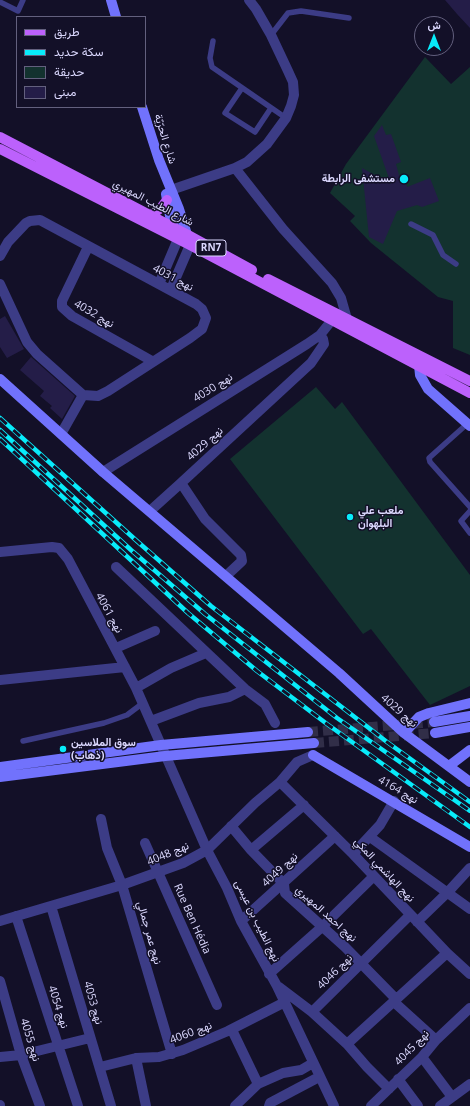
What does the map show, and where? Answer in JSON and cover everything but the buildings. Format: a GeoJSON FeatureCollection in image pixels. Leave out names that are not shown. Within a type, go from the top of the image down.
{"type":"FeatureCollection","features":[{"type":"Feature","properties":{"kind":"main road","name":"شارع الطيب المهيري"},"geometry":{"type":"LineString","coordinates":[[0,137],[174,228],[189,240],[332,320],[421,361]]}},
{"type":"Feature","properties":{"kind":"main road","name":"شارع الطيب المهيري"},"geometry":{"type":"LineString","coordinates":[[0,149],[178,239],[189,240],[263,276],[347,319],[421,361]]}},
{"type":"Feature","properties":{"kind":"main road"},"geometry":{"type":"LineString","coordinates":[[150,216],[161,208],[167,200]]}},
{"type":"Feature","properties":{"kind":"main road","name":"RN7"},"geometry":{"type":"LineString","coordinates":[[421,361],[470,381]]}},
{"type":"Feature","properties":{"kind":"main road","name":"RN7"},"geometry":{"type":"LineString","coordinates":[[421,361],[470,393]]}},
{"type":"Feature","properties":{"kind":"street"},"geometry":{"type":"LineString","coordinates":[[112,0],[116,16]]}},
{"type":"Feature","properties":{"kind":"street"},"geometry":{"type":"LineString","coordinates":[[171,190],[235,168],[247,162],[267,144],[286,118],[294,95],[292,82],[271,35],[249,0]]}},
{"type":"Feature","properties":{"kind":"street","name":"شارع الحرّيّة"},"geometry":{"type":"LineString","coordinates":[[142,108],[165,178],[171,190],[189,240]]}},
{"type":"Feature","properties":{"kind":"street"},"geometry":{"type":"LineString","coordinates":[[235,168],[280,225],[332,283],[340,298],[347,319]]}},
{"type":"Feature","properties":{"kind":"street","name":"شارع الحرّيّة"},"geometry":{"type":"LineString","coordinates":[[165,178],[167,200],[178,239]]}},
{"type":"Feature","properties":{"kind":"street","name":"نهج 4031"},"geometry":{"type":"LineString","coordinates":[[0,256],[8,242],[26,223],[35,220],[45,222],[88,247],[171,289],[202,309],[206,314],[205,324],[202,329],[190,338],[102,394],[83,395]]}},
{"type":"Feature","properties":{"kind":"street"},"geometry":{"type":"LineString","coordinates":[[159,284],[178,239]]}},
{"type":"Feature","properties":{"kind":"street"},"geometry":{"type":"LineString","coordinates":[[171,289],[189,240]]}},
{"type":"Feature","properties":{"kind":"street","name":"نهج 4032"},"geometry":{"type":"LineString","coordinates":[[88,247],[62,301],[62,307],[72,316],[152,361]]}},
{"type":"Feature","properties":{"kind":"street"},"geometry":{"type":"LineString","coordinates":[[0,284],[27,342],[37,354],[83,395],[61,434]]}},
{"type":"Feature","properties":{"kind":"street","name":"نهج 4030"},"geometry":{"type":"LineString","coordinates":[[103,472],[320,335],[332,320]]}},
{"type":"Feature","properties":{"kind":"street","name":"نهج 4029"},"geometry":{"type":"LineString","coordinates":[[181,483],[311,363],[324,344],[320,335]]}},
{"type":"Feature","properties":{"kind":"street"},"geometry":{"type":"LineString","coordinates":[[421,361],[420,375],[428,389],[469,425]]}},
{"type":"Feature","properties":{"kind":"street","name":"نهج 4029"},"geometry":{"type":"LineString","coordinates":[[2,382],[103,472],[339,673],[404,733],[470,782]]}},
{"type":"Feature","properties":{"kind":"street"},"geometry":{"type":"LineString","coordinates":[[150,511],[181,483],[205,519],[241,555],[242,561],[226,576]]}},
{"type":"Feature","properties":{"kind":"street","name":"نهج 4061"},"geometry":{"type":"LineString","coordinates":[[0,552],[52,547],[63,551],[116,648],[143,703],[161,745]]}},
{"type":"Feature","properties":{"kind":"street"},"geometry":{"type":"LineString","coordinates":[[116,567],[245,689],[265,704],[275,723]]}},
{"type":"Feature","properties":{"kind":"street"},"geometry":{"type":"LineString","coordinates":[[116,648],[155,631]]}},
{"type":"Feature","properties":{"kind":"street"},"geometry":{"type":"LineString","coordinates":[[136,688],[172,668],[206,653]]}},
{"type":"Feature","properties":{"kind":"street"},"geometry":{"type":"LineString","coordinates":[[0,680],[125,667]]}},
{"type":"Feature","properties":{"kind":"street"},"geometry":{"type":"LineString","coordinates":[[151,721],[199,703],[229,697],[245,689]]}},
{"type":"Feature","properties":{"kind":"street"},"geometry":{"type":"LineString","coordinates":[[404,733],[419,717],[470,703]]}},
{"type":"Feature","properties":{"kind":"street"},"geometry":{"type":"LineString","coordinates":[[434,722],[470,716]]}},
{"type":"Feature","properties":{"kind":"street"},"geometry":{"type":"LineString","coordinates":[[435,733],[470,726]]}},
{"type":"Feature","properties":{"kind":"street"},"geometry":{"type":"LineString","coordinates":[[0,767],[161,745],[308,732]]}},
{"type":"Feature","properties":{"kind":"street"},"geometry":{"type":"LineString","coordinates":[[0,777],[165,756],[314,743]]}},
{"type":"Feature","properties":{"kind":"street","name":"نهج الطيب بن عيسى"},"geometry":{"type":"LineString","coordinates":[[161,745],[207,850],[227,888],[241,921],[277,986],[334,1106]]}},
{"type":"Feature","properties":{"kind":"street"},"geometry":{"type":"LineString","coordinates":[[449,766],[470,750]]}},
{"type":"Feature","properties":{"kind":"street","name":"نهج 4048"},"geometry":{"type":"LineString","coordinates":[[0,921],[122,885],[183,862],[207,850],[231,826],[280,782],[297,762],[313,756]]}},
{"type":"Feature","properties":{"kind":"street","name":"نهج 4164"},"geometry":{"type":"LineString","coordinates":[[313,756],[394,801],[470,847]]}},
{"type":"Feature","properties":{"kind":"street","name":"نهج الهاشمي المكي"},"geometry":{"type":"LineString","coordinates":[[280,782],[374,876],[413,919],[447,953],[470,973]]}},
{"type":"Feature","properties":{"kind":"street"},"geometry":{"type":"LineString","coordinates":[[352,854],[370,837],[386,816],[394,801]]}},
{"type":"Feature","properties":{"kind":"street"},"geometry":{"type":"LineString","coordinates":[[251,850],[304,805]]}},
{"type":"Feature","properties":{"kind":"street","name":"نهج عمر جمالي"},"geometry":{"type":"LineString","coordinates":[[101,819],[107,848],[122,885],[172,1054]]}},
{"type":"Feature","properties":{"kind":"street","name":"نهج احمد المهيري"},"geometry":{"type":"LineString","coordinates":[[231,826],[251,850],[284,884],[285,893],[362,963],[395,1000],[436,1040]]}},
{"type":"Feature","properties":{"kind":"street","name":"نهج 4049"},"geometry":{"type":"LineString","coordinates":[[241,921],[284,884],[334,836]]}},
{"type":"Feature","properties":{"kind":"street"},"geometry":{"type":"LineString","coordinates":[[370,837],[470,909]]}},
{"type":"Feature","properties":{"kind":"street","name":"Rue Ben Hédia"},"geometry":{"type":"LineString","coordinates":[[145,843],[217,1005]]}},
{"type":"Feature","properties":{"kind":"street","name":"نهج 4046"},"geometry":{"type":"LineString","coordinates":[[312,1012],[362,963],[413,919],[448,892],[470,868]]}},
{"type":"Feature","properties":{"kind":"street"},"geometry":{"type":"LineString","coordinates":[[269,974],[323,926],[374,876]]}},
{"type":"Feature","properties":{"kind":"street","name":"نهج 4053"},"geometry":{"type":"LineString","coordinates":[[52,906],[111,1106]]}},
{"type":"Feature","properties":{"kind":"street","name":"نهج 4054"},"geometry":{"type":"LineString","coordinates":[[16,916],[78,1106]]}},
{"type":"Feature","properties":{"kind":"street"},"geometry":{"type":"LineString","coordinates":[[347,1044],[447,953]]}},
{"type":"Feature","properties":{"kind":"street","name":"نهج 4055"},"geometry":{"type":"LineString","coordinates":[[0,981],[22,1055],[40,1106]]}},
{"type":"Feature","properties":{"kind":"street"},"geometry":{"type":"LineString","coordinates":[[277,986],[312,1012],[347,1044],[389,1089]]}},
{"type":"Feature","properties":{"kind":"street","name":"نهج 4060"},"geometry":{"type":"LineString","coordinates":[[100,1067],[136,1058],[159,1057],[172,1054],[232,1030],[285,1002]]}},
{"type":"Feature","properties":{"kind":"street","name":"نهج 4045"},"geometry":{"type":"LineString","coordinates":[[371,1106],[470,1008]]}},
{"type":"Feature","properties":{"kind":"street"},"geometry":{"type":"LineString","coordinates":[[232,1030],[258,1084]]}},
{"type":"Feature","properties":{"kind":"street"},"geometry":{"type":"LineString","coordinates":[[0,1057],[22,1055],[90,1038]]}},
{"type":"Feature","properties":{"kind":"street"},"geometry":{"type":"LineString","coordinates":[[422,1057],[452,1097]]}},
{"type":"Feature","properties":{"kind":"street"},"geometry":{"type":"LineString","coordinates":[[136,1058],[146,1106]]}},
{"type":"Feature","properties":{"kind":"street"},"geometry":{"type":"LineString","coordinates":[[235,1106],[258,1084],[283,1073],[301,1070],[313,1063]]}},
{"type":"Feature","properties":{"kind":"street"},"geometry":{"type":"LineString","coordinates":[[269,1106],[270,1103],[319,1077]]}},
{"type":"Feature","properties":{"kind":"street"},"geometry":{"type":"LineString","coordinates":[[398,1079],[418,1106]]}},
{"type":"Feature","properties":{"kind":"street"},"geometry":{"type":"LineString","coordinates":[[440,1106],[470,1084]]}},
{"type":"Feature","properties":{"kind":"lane"},"geometry":{"type":"LineString","coordinates":[[3,2],[18,11],[23,0]]}},
{"type":"Feature","properties":{"kind":"lane"},"geometry":{"type":"LineString","coordinates":[[271,35],[288,13],[301,11],[349,18]]}},
{"type":"Feature","properties":{"kind":"lane"},"geometry":{"type":"LineString","coordinates":[[213,41],[210,58],[212,67],[286,118]]}},
{"type":"Feature","properties":{"kind":"lane"},"geometry":{"type":"LineString","coordinates":[[242,88],[225,113],[255,132],[271,108]]}},
{"type":"Feature","properties":{"kind":"lane"},"geometry":{"type":"LineString","coordinates":[[411,224],[433,235],[443,255],[456,264]]}},
{"type":"Feature","properties":{"kind":"lane"},"geometry":{"type":"LineString","coordinates":[[469,425],[429,458],[430,462],[470,507]]}},
{"type":"Feature","properties":{"kind":"lane"},"geometry":{"type":"LineString","coordinates":[[470,512],[462,521],[470,533]]}},
{"type":"Feature","properties":{"kind":"lane"},"geometry":{"type":"LineString","coordinates":[[23,740],[104,723],[127,715],[143,703]]}},
{"type":"Feature","properties":{"kind":"green space","name":"مستشفى الرابطة"},"geometry":{"type":"Polygon","coordinates":[[[425,57],[451,84],[470,67],[470,355],[453,348],[453,301],[438,297],[371,243],[350,221],[355,216],[330,193],[346,164],[425,57]]]}},
{"type":"Feature","properties":{"kind":"green space","name":"ملعب علي البلهوان"},"geometry":{"type":"Polygon","coordinates":[[[316,387],[335,409],[342,402],[470,575],[470,686],[430,705],[371,629],[363,634],[230,459],[316,387]]]}},
{"type":"Feature","properties":{"kind":"tunnel"},"geometry":{"type":"LineString","coordinates":[[308,732],[434,722]]}},
{"type":"Feature","properties":{"kind":"tunnel"},"geometry":{"type":"LineString","coordinates":[[314,743],[435,733]]}},
{"type":"Feature","properties":{"kind":"railway"},"geometry":{"type":"LineString","coordinates":[[0,418],[211,606],[387,742],[470,802]]}},
{"type":"Feature","properties":{"kind":"railway"},"geometry":{"type":"LineString","coordinates":[[0,430],[131,550],[205,614],[337,718],[470,811]]}},
{"type":"Feature","properties":{"kind":"railway"},"geometry":{"type":"LineString","coordinates":[[0,439],[188,613],[257,671],[327,724],[470,827]]}},
{"type":"Feature","properties":{"kind":"place","name":"مستشفى الرابطة"},"geometry":{"type":"Point","coordinates":[404,179]}},
{"type":"Feature","properties":{"kind":"place","name":"ملعب علي البلهوان"},"geometry":{"type":"Point","coordinates":[350,517]}},
{"type":"Feature","properties":{"kind":"place","name":"سوق الملاسين (ذهاب)"},"geometry":{"type":"Point","coordinates":[63,749]}}]}
